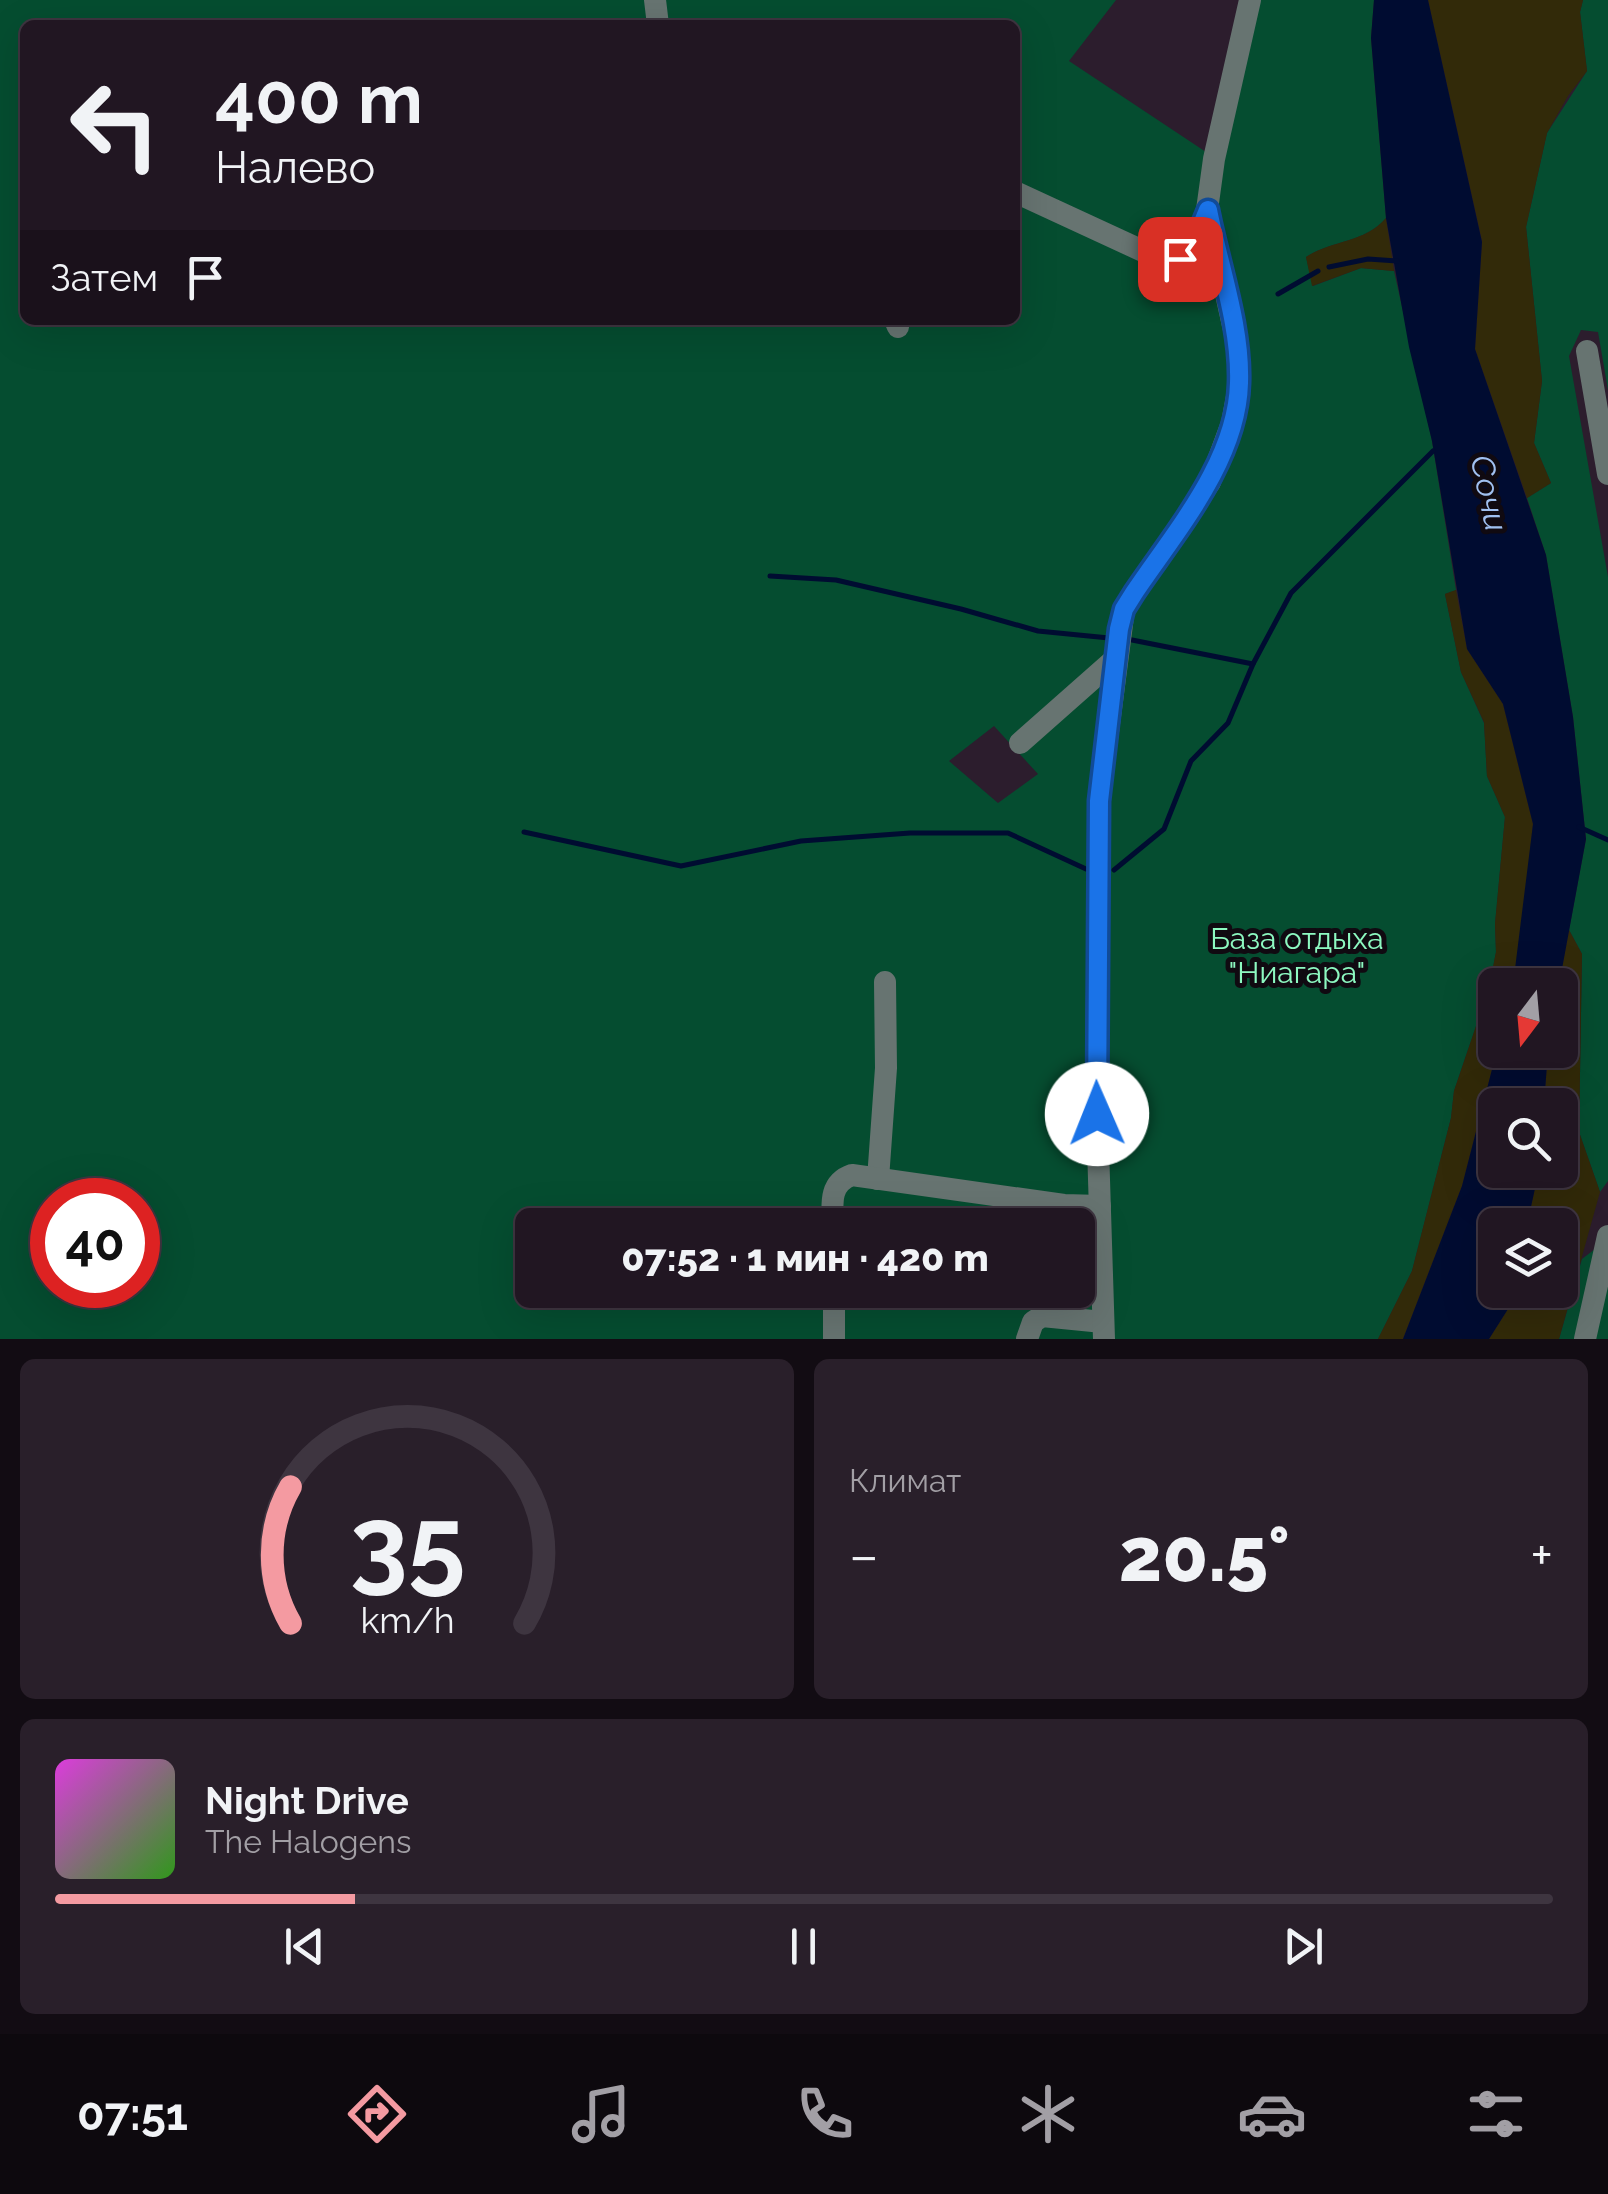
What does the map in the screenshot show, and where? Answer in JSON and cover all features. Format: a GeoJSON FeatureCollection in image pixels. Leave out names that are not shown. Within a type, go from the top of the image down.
{"type":"FeatureCollection","features":[{"type":"Feature","properties":{"kind":"street"},"geometry":{"type":"LineString","coordinates":[[1027,1339],[1033,1322],[1042,1316],[1103,1330],[1096,1083],[1099,801],[1124,609],[1210,482],[1232,423],[1239,386],[1236,343],[1208,210],[1214,160],[1250,0]]}},
{"type":"Feature","properties":{"kind":"street"},"geometry":{"type":"LineString","coordinates":[[1020,194],[1171,264],[1190,245],[1208,210]]}},
{"type":"Feature","properties":{"kind":"street"},"geometry":{"type":"LineString","coordinates":[[1587,351],[1608,474]]}},
{"type":"Feature","properties":{"kind":"street"},"geometry":{"type":"LineString","coordinates":[[1020,744],[1115,660]]}},
{"type":"Feature","properties":{"kind":"street"},"geometry":{"type":"LineString","coordinates":[[878,1180],[886,1068],[885,982]]}},
{"type":"Feature","properties":{"kind":"street"},"geometry":{"type":"LineString","coordinates":[[832,1208],[836,1186],[852,1175],[1100,1206]]}},
{"type":"Feature","properties":{"kind":"street"},"geometry":{"type":"LineString","coordinates":[[1585,1339],[1608,1236]]}},
{"type":"Feature","properties":{"kind":"street"},"geometry":{"type":"LineString","coordinates":[[834,1308],[834,1339]]}},
{"type":"Feature","properties":{"kind":"green space","name":"База отдыха \"Ниагара\""},"geometry":{"type":"Polygon","coordinates":[[[0,0],[1116,0],[1069,61],[1209,154],[1244,0],[1374,0],[1371,38],[1386,218],[1358,237],[1306,257],[1313,286],[1361,268],[1394,271],[1432,441],[1456,590],[1445,594],[1461,672],[1484,723],[1487,776],[1505,817],[1493,968],[1478,968],[1478,1020],[1454,1091],[1451,1118],[1412,1271],[1378,1339],[0,1339],[0,0]],[[994,726],[949,761],[998,803],[1038,774],[994,726]]]}},
{"type":"Feature","properties":{"kind":"green space"},"geometry":{"type":"Polygon","coordinates":[[[1583,0],[1608,0],[1608,390],[1598,332],[1581,330],[1569,356],[1608,577],[1608,1181],[1600,1192],[1579,1132],[1582,954],[1569,930],[1586,839],[1573,717],[1546,555],[1527,498],[1551,483],[1534,443],[1542,381],[1526,227],[1547,133],[1587,71],[1580,12],[1583,0]]]}},
{"type":"Feature","properties":{"kind":"green space"},"geometry":{"type":"Polygon","coordinates":[[[1608,1239],[1608,1339],[1559,1339],[1568,1308],[1578,1308],[1582,1259],[1608,1239]]]}},
{"type":"Feature","properties":{"kind":"sand"},"geometry":{"type":"Polygon","coordinates":[[[1428,0],[1583,0],[1580,12],[1587,71],[1547,133],[1526,227],[1542,381],[1534,443],[1551,483],[1527,498],[1475,349],[1482,241],[1428,0]]]}},
{"type":"Feature","properties":{"kind":"sand"},"geometry":{"type":"Polygon","coordinates":[[[1386,218],[1394,271],[1361,268],[1312,286],[1306,257],[1358,237],[1386,218]]]}},
{"type":"Feature","properties":{"kind":"sand"},"geometry":{"type":"Polygon","coordinates":[[[1456,590],[1467,649],[1503,704],[1533,824],[1518,968],[1493,968],[1505,817],[1487,776],[1484,722],[1461,672],[1445,594],[1456,590]]]}},
{"type":"Feature","properties":{"kind":"sand"},"geometry":{"type":"Polygon","coordinates":[[[1569,930],[1582,954],[1579,1132],[1600,1192],[1578,1271],[1578,1208],[1531,1208],[1535,1188],[1578,1188],[1578,1088],[1545,1088],[1547,1068],[1578,1068],[1578,968],[1562,968],[1569,930]]]}},
{"type":"Feature","properties":{"kind":"sand"},"geometry":{"type":"Polygon","coordinates":[[[1478,1020],[1478,1068],[1492,1068],[1487,1088],[1478,1088],[1478,1124],[1462,1186],[1403,1339],[1378,1339],[1412,1271],[1451,1118],[1454,1091],[1478,1020]]]}},
{"type":"Feature","properties":{"kind":"sand"},"geometry":{"type":"Polygon","coordinates":[[[1568,1308],[1559,1339],[1489,1339],[1508,1309],[1568,1308]]]}},
{"type":"Feature","properties":{"kind":"water","name":"Сочи"},"geometry":{"type":"Polygon","coordinates":[[[1374,0],[1428,0],[1482,242],[1475,349],[1546,555],[1573,717],[1586,839],[1562,968],[1515,968],[1533,824],[1503,704],[1467,649],[1432,441],[1409,347],[1386,218],[1371,38],[1374,0]]]}},
{"type":"Feature","properties":{"kind":"water"},"geometry":{"type":"Polygon","coordinates":[[[1492,1068],[1547,1068],[1545,1088],[1487,1088],[1492,1068]]]}},
{"type":"Feature","properties":{"kind":"water"},"geometry":{"type":"Polygon","coordinates":[[[1478,1124],[1478,1188],[1535,1188],[1531,1208],[1478,1208],[1478,1308],[1508,1309],[1489,1339],[1403,1339],[1462,1186],[1478,1124]]]}},
{"type":"Feature","properties":{"kind":"waterway"},"geometry":{"type":"LineString","coordinates":[[1329,267],[1368,259],[1397,261]]}},
{"type":"Feature","properties":{"kind":"waterway"},"geometry":{"type":"LineString","coordinates":[[1278,294],[1318,271]]}},
{"type":"Feature","properties":{"kind":"waterway"},"geometry":{"type":"LineString","coordinates":[[1114,870],[1164,829],[1191,761],[1228,723],[1253,664],[1291,593],[1433,451]]}},
{"type":"Feature","properties":{"kind":"waterway"},"geometry":{"type":"LineString","coordinates":[[770,576],[836,580],[1038,631],[1109,638]]}},
{"type":"Feature","properties":{"kind":"waterway"},"geometry":{"type":"LineString","coordinates":[[1127,639],[1253,664]]}},
{"type":"Feature","properties":{"kind":"waterway"},"geometry":{"type":"LineString","coordinates":[[1579,827],[1608,840]]}},
{"type":"Feature","properties":{"kind":"waterway"},"geometry":{"type":"LineString","coordinates":[[524,832],[681,866],[801,841],[910,833],[1008,833],[1086,869]]}},
{"type":"Feature","properties":{"kind":"route"},"geometry":{"type":"LineString","coordinates":[[1097,1114],[1099,801],[1119,629],[1124,609],[1210,482],[1232,423],[1239,386],[1236,343],[1208,210],[1199,232],[1180,259]]}}]}
